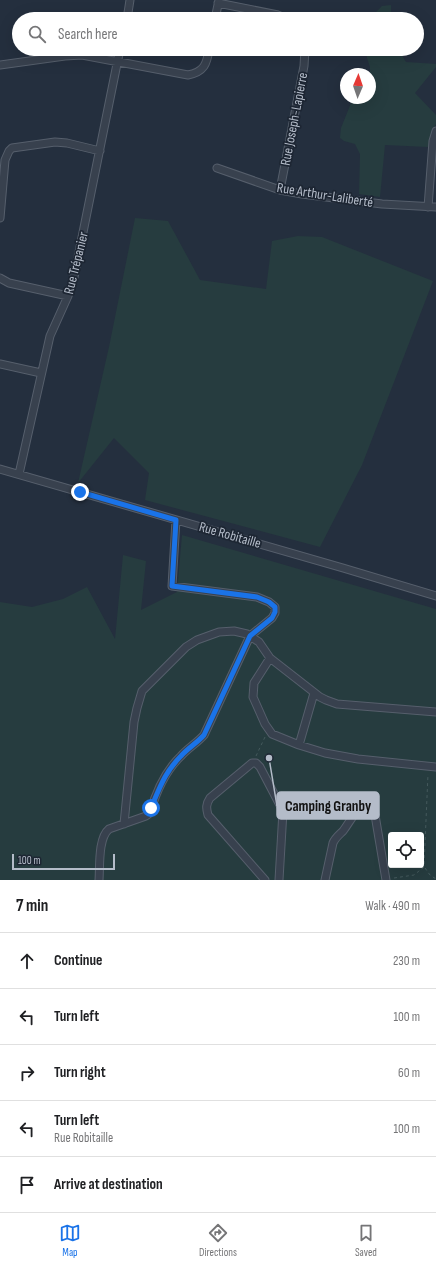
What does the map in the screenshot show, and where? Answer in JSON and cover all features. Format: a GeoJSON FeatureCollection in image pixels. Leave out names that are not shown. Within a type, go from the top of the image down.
{"type":"FeatureCollection","features":[{"type":"Feature","properties":{"kind":"street"},"geometry":{"type":"LineString","coordinates":[[127,12],[130,0]]}},
{"type":"Feature","properties":{"kind":"street"},"geometry":{"type":"LineString","coordinates":[[217,12],[219,2],[264,12]]}},
{"type":"Feature","properties":{"kind":"street"},"geometry":{"type":"LineString","coordinates":[[0,65],[69,56]]}},
{"type":"Feature","properties":{"kind":"street"},"geometry":{"type":"LineString","coordinates":[[87,56],[188,75],[200,71],[208,56]]}},
{"type":"Feature","properties":{"kind":"street","name":"Rue Trépanier"},"geometry":{"type":"LineString","coordinates":[[19,474],[50,336],[68,296],[74,277],[119,56]]}},
{"type":"Feature","properties":{"kind":"street","name":"Rue Joseph-Lapierre"},"geometry":{"type":"LineString","coordinates":[[280,190],[304,66],[305,56]]}},
{"type":"Feature","properties":{"kind":"street"},"geometry":{"type":"LineString","coordinates":[[428,207],[433,140],[436,131]]}},
{"type":"Feature","properties":{"kind":"street"},"geometry":{"type":"LineString","coordinates":[[0,218],[5,160],[12,148],[55,142],[100,150]]}},
{"type":"Feature","properties":{"kind":"street","name":"Rue Arthur-Laliberté"},"geometry":{"type":"LineString","coordinates":[[217,168],[280,190],[344,199],[436,208]]}},
{"type":"Feature","properties":{"kind":"street"},"geometry":{"type":"LineString","coordinates":[[0,278],[9,283],[68,296]]}},
{"type":"Feature","properties":{"kind":"street"},"geometry":{"type":"LineString","coordinates":[[0,364],[41,373]]}},
{"type":"Feature","properties":{"kind":"street","name":"Rue Robitaille"},"geometry":{"type":"LineString","coordinates":[[0,469],[436,596]]}},
{"type":"Feature","properties":{"kind":"street"},"geometry":{"type":"LineString","coordinates":[[101,879],[102,840],[106,832],[109,829],[146,816],[150,813],[166,774],[182,754],[199,741],[204,735],[250,636],[272,618],[275,612],[275,607],[269,602],[257,597],[172,586],[176,520]]}},
{"type":"Feature","properties":{"kind":"street"},"geometry":{"type":"LineString","coordinates":[[124,824],[134,722],[142,691],[186,647],[197,640],[219,632],[234,631],[247,634],[259,642],[270,658],[314,693],[336,704],[436,712]]}},
{"type":"Feature","properties":{"kind":"street"},"geometry":{"type":"LineString","coordinates":[[270,658],[254,683],[253,697],[268,730],[272,734],[299,745],[325,753],[358,759],[432,767]]}},
{"type":"Feature","properties":{"kind":"street"},"geometry":{"type":"LineString","coordinates":[[299,745],[314,693]]}},
{"type":"Feature","properties":{"kind":"street"},"geometry":{"type":"LineString","coordinates":[[265,880],[208,815],[206,810],[210,798],[252,763],[256,763],[260,767],[283,811],[279,880]]}},
{"type":"Feature","properties":{"kind":"street"},"geometry":{"type":"LineString","coordinates":[[324,880],[335,838],[344,830],[357,811],[364,807],[369,808],[375,814],[386,880]]}},
{"type":"Feature","properties":{"kind":"path"},"geometry":{"type":"LineString","coordinates":[[252,763],[268,730]]}},
{"type":"Feature","properties":{"kind":"path"},"geometry":{"type":"LineString","coordinates":[[432,767],[424,867],[436,879]]}},
{"type":"Feature","properties":{"kind":"path"},"geometry":{"type":"LineString","coordinates":[[386,880],[414,875],[423,868]]}},
{"type":"Feature","properties":{"kind":"green space"},"geometry":{"type":"Polygon","coordinates":[[[391,5],[391,12],[376,12],[382,6],[391,5]]]}},
{"type":"Feature","properties":{"kind":"green space"},"geometry":{"type":"Polygon","coordinates":[[[367,56],[402,56],[406,62],[436,64],[436,67],[415,93],[436,115],[436,124],[431,133],[428,147],[385,145],[380,197],[359,194],[360,154],[355,144],[344,141],[340,138],[341,128],[351,104],[376,104],[376,68],[370,67],[367,56]]]}},
{"type":"Feature","properties":{"kind":"green space"},"geometry":{"type":"Polygon","coordinates":[[[135,218],[168,221],[200,280],[266,289],[272,241],[298,236],[322,237],[433,281],[362,465],[320,547],[145,500],[149,473],[114,438],[78,483],[109,347],[135,218]]]}},
{"type":"Feature","properties":{"kind":"green space"},"geometry":{"type":"Polygon","coordinates":[[[182,535],[436,609],[436,880],[0,880],[0,602],[32,607],[63,599],[87,587],[115,639],[123,555],[146,561],[141,610],[177,592],[182,535]]]}},
{"type":"Feature","properties":{"kind":"place","name":"Camping Granby"},"geometry":{"type":"Point","coordinates":[269,758]}},
{"type":"Feature","properties":{"kind":"route"},"geometry":{"type":"LineString","coordinates":[[80,492],[176,520],[172,586],[257,597],[269,602],[275,607],[275,612],[272,618],[250,636],[204,735],[199,741],[182,754],[166,774],[151,808]]}}]}
